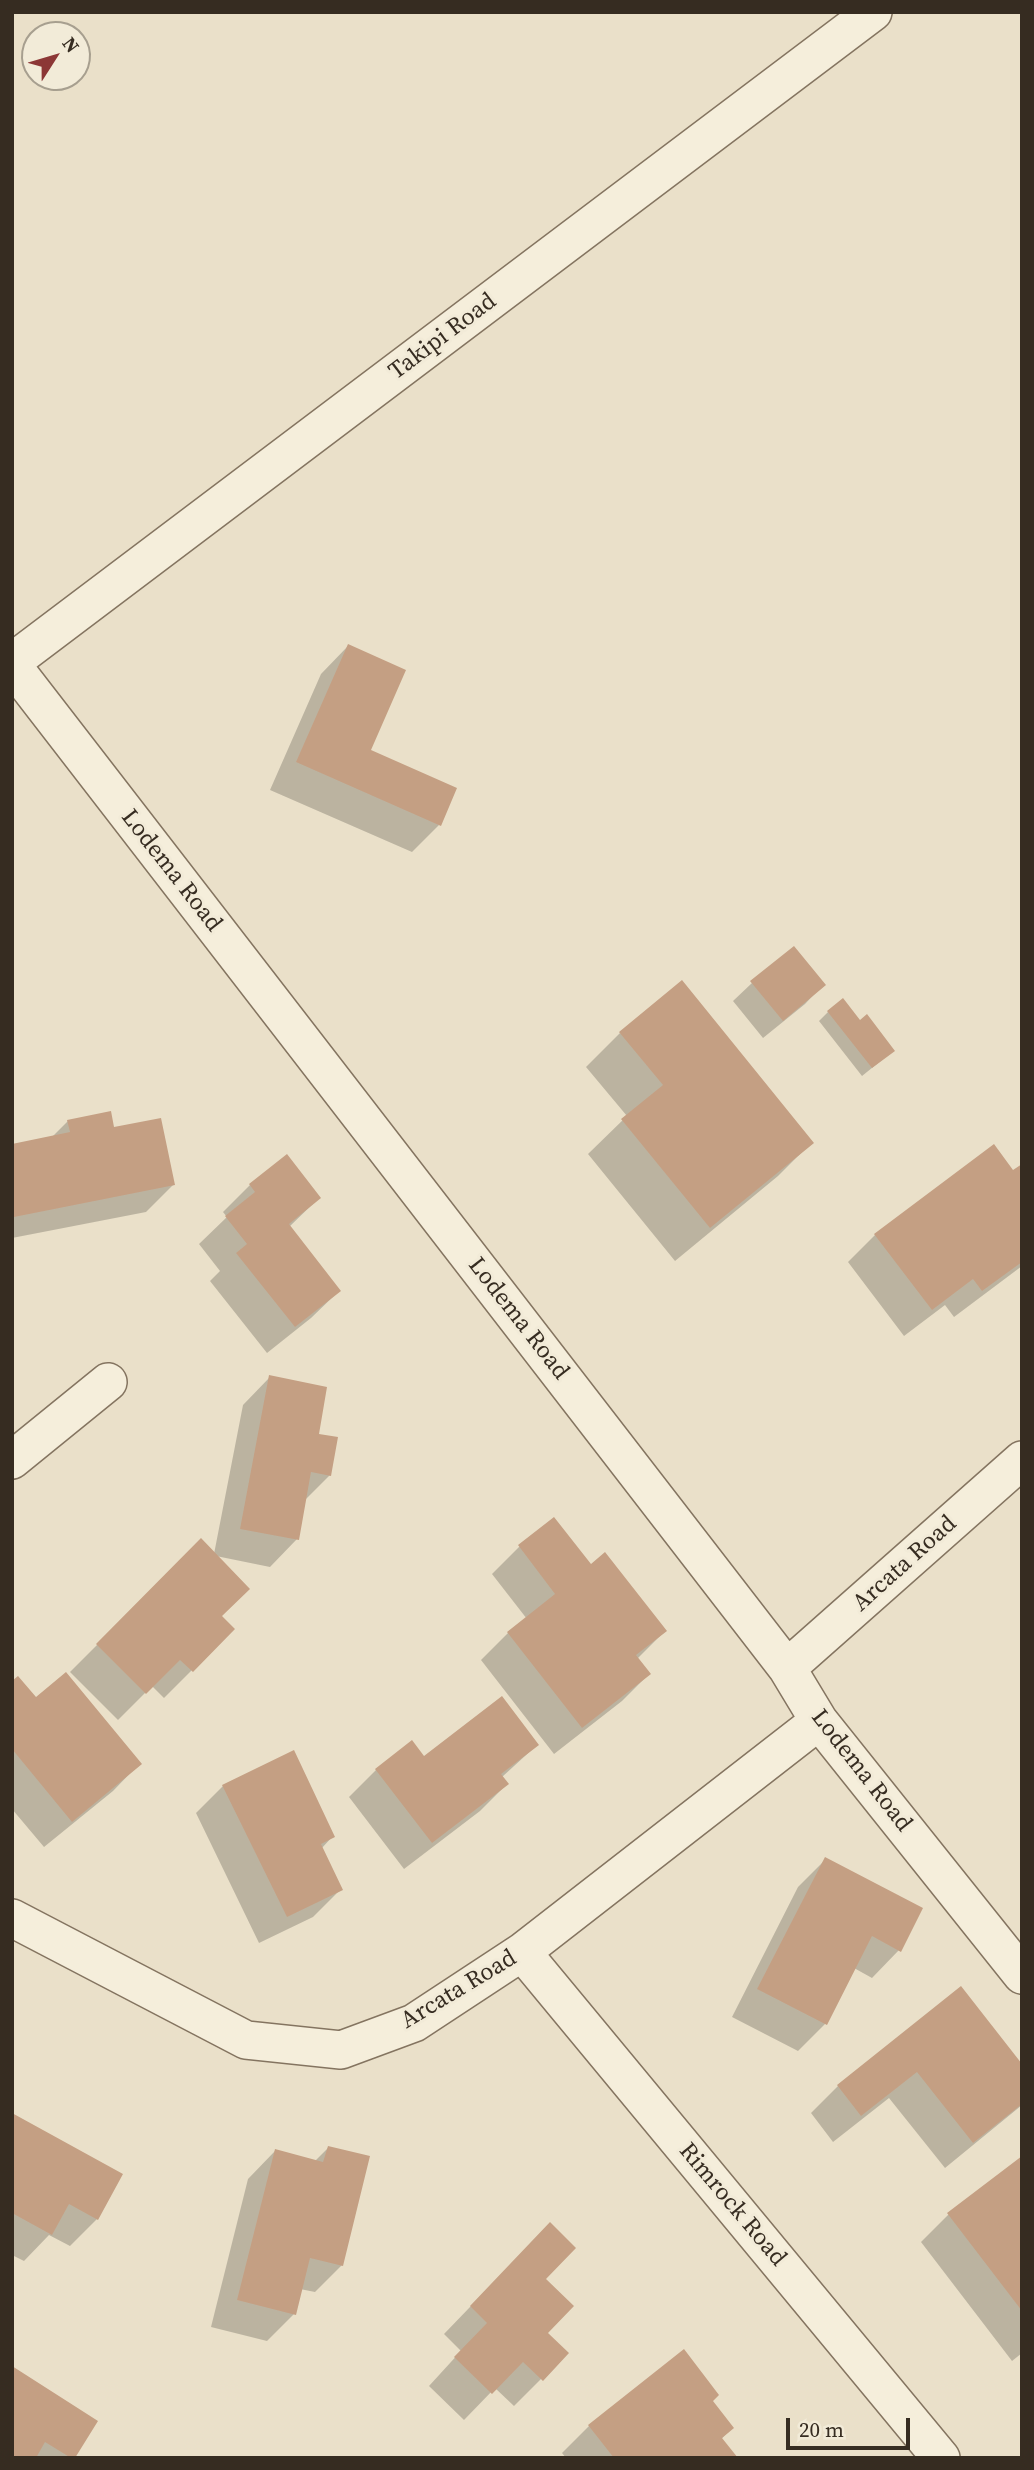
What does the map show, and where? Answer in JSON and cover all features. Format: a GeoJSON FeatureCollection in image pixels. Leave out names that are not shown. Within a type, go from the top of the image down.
{"type":"FeatureCollection","features":[{"type":"Feature","properties":{"kind":"street","name":"Takipi Road"},"geometry":{"type":"LineString","coordinates":[[12,663],[873,12]]}},
{"type":"Feature","properties":{"kind":"street","name":"Lodema Road"},"geometry":{"type":"LineString","coordinates":[[12,663],[787,1668],[820,1721],[1022,1976]]}},
{"type":"Feature","properties":{"kind":"street"},"geometry":{"type":"LineString","coordinates":[[12,1460],[108,1382]]}},
{"type":"Feature","properties":{"kind":"street","name":"Arcata Road"},"geometry":{"type":"LineString","coordinates":[[787,1668],[1022,1460]]}},
{"type":"Feature","properties":{"kind":"street","name":"Arcata Road"},"geometry":{"type":"LineString","coordinates":[[12,1918],[246,2040],[341,2050],[414,2023],[523,1952],[820,1721]]}},
{"type":"Feature","properties":{"kind":"street","name":"Rimrock Road"},"geometry":{"type":"LineString","coordinates":[[523,1952],[941,2458]]}},
{"type":"Feature","properties":{"kind":"building"},"geometry":{"type":"Polygon","coordinates":[[[348,644],[406,670],[371,750],[457,788],[441,826],[296,762],[348,644]]]}},
{"type":"Feature","properties":{"kind":"building"},"geometry":{"type":"Polygon","coordinates":[[[794,946],[826,985],[783,1021],[750,981],[794,946]]]}},
{"type":"Feature","properties":{"kind":"building"},"geometry":{"type":"Polygon","coordinates":[[[682,980],[814,1143],[710,1228],[621,1119],[663,1085],[619,1032],[682,980]]]}},
{"type":"Feature","properties":{"kind":"building"},"geometry":{"type":"Polygon","coordinates":[[[843,998],[860,1020],[867,1014],[895,1051],[872,1068],[827,1011],[843,998]]]}},
{"type":"Feature","properties":{"kind":"building"},"geometry":{"type":"Polygon","coordinates":[[[111,1111],[114,1127],[161,1118],[175,1185],[14,1217],[12,1144],[70,1132],[67,1120],[111,1111]]]}},
{"type":"Feature","properties":{"kind":"building"},"geometry":{"type":"Polygon","coordinates":[[[994,1144],[1013,1170],[1022,1164],[1022,1262],[982,1291],[973,1279],[932,1310],[874,1234],[994,1144]]]}},
{"type":"Feature","properties":{"kind":"building"},"geometry":{"type":"Polygon","coordinates":[[[287,1154],[321,1198],[289,1224],[341,1291],[295,1327],[236,1253],[247,1244],[225,1216],[255,1192],[249,1184],[287,1154]]]}},
{"type":"Feature","properties":{"kind":"building"},"geometry":{"type":"Polygon","coordinates":[[[269,1375],[327,1387],[319,1434],[338,1437],[331,1476],[311,1472],[299,1540],[240,1529],[269,1375]]]}},
{"type":"Feature","properties":{"kind":"building"},"geometry":{"type":"Polygon","coordinates":[[[554,1517],[591,1564],[605,1552],[667,1631],[636,1655],[651,1674],[582,1728],[507,1632],[555,1594],[518,1545],[554,1517]]]}},
{"type":"Feature","properties":{"kind":"building"},"geometry":{"type":"Polygon","coordinates":[[[201,1538],[250,1589],[222,1616],[235,1629],[193,1672],[180,1660],[146,1694],[96,1644],[201,1538]]]}},
{"type":"Feature","properties":{"kind":"building"},"geometry":{"type":"Polygon","coordinates":[[[66,1672],[142,1764],[72,1822],[12,1749],[12,1681],[18,1676],[36,1697],[66,1672]]]}},
{"type":"Feature","properties":{"kind":"building"},"geometry":{"type":"Polygon","coordinates":[[[502,1696],[539,1745],[501,1774],[509,1784],[432,1843],[375,1769],[412,1740],[424,1756],[502,1696]]]}},
{"type":"Feature","properties":{"kind":"building"},"geometry":{"type":"Polygon","coordinates":[[[294,1750],[335,1837],[321,1844],[343,1890],[287,1917],[222,1785],[294,1750]]]}},
{"type":"Feature","properties":{"kind":"building"},"geometry":{"type":"Polygon","coordinates":[[[825,1857],[923,1908],[901,1952],[872,1936],[827,2025],[757,1989],[825,1857]]]}},
{"type":"Feature","properties":{"kind":"building"},"geometry":{"type":"Polygon","coordinates":[[[961,1986],[1022,2064],[1022,2104],[973,2143],[917,2072],[861,2116],[837,2085],[961,1986]]]}},
{"type":"Feature","properties":{"kind":"building"},"geometry":{"type":"Polygon","coordinates":[[[12,2113],[123,2174],[98,2220],[69,2204],[52,2235],[12,2213],[12,2113]]]}},
{"type":"Feature","properties":{"kind":"building"},"geometry":{"type":"Polygon","coordinates":[[[328,2146],[370,2156],[343,2266],[310,2258],[296,2315],[237,2300],[275,2149],[323,2162],[328,2146]]]}},
{"type":"Feature","properties":{"kind":"building"},"geometry":{"type":"Polygon","coordinates":[[[1022,2156],[1022,2311],[947,2213],[1022,2156]]]}},
{"type":"Feature","properties":{"kind":"building"},"geometry":{"type":"Polygon","coordinates":[[[550,2222],[576,2248],[546,2279],[574,2306],[548,2333],[569,2353],[543,2381],[523,2362],[492,2394],[454,2357],[487,2323],[470,2306],[550,2222]]]}},
{"type":"Feature","properties":{"kind":"building"},"geometry":{"type":"Polygon","coordinates":[[[684,2349],[719,2395],[713,2401],[734,2428],[722,2438],[738,2458],[614,2458],[588,2425],[684,2349]]]}},
{"type":"Feature","properties":{"kind":"building"},"geometry":{"type":"Polygon","coordinates":[[[12,2366],[98,2421],[75,2458],[45,2442],[36,2458],[12,2458],[12,2366]]]}}]}
